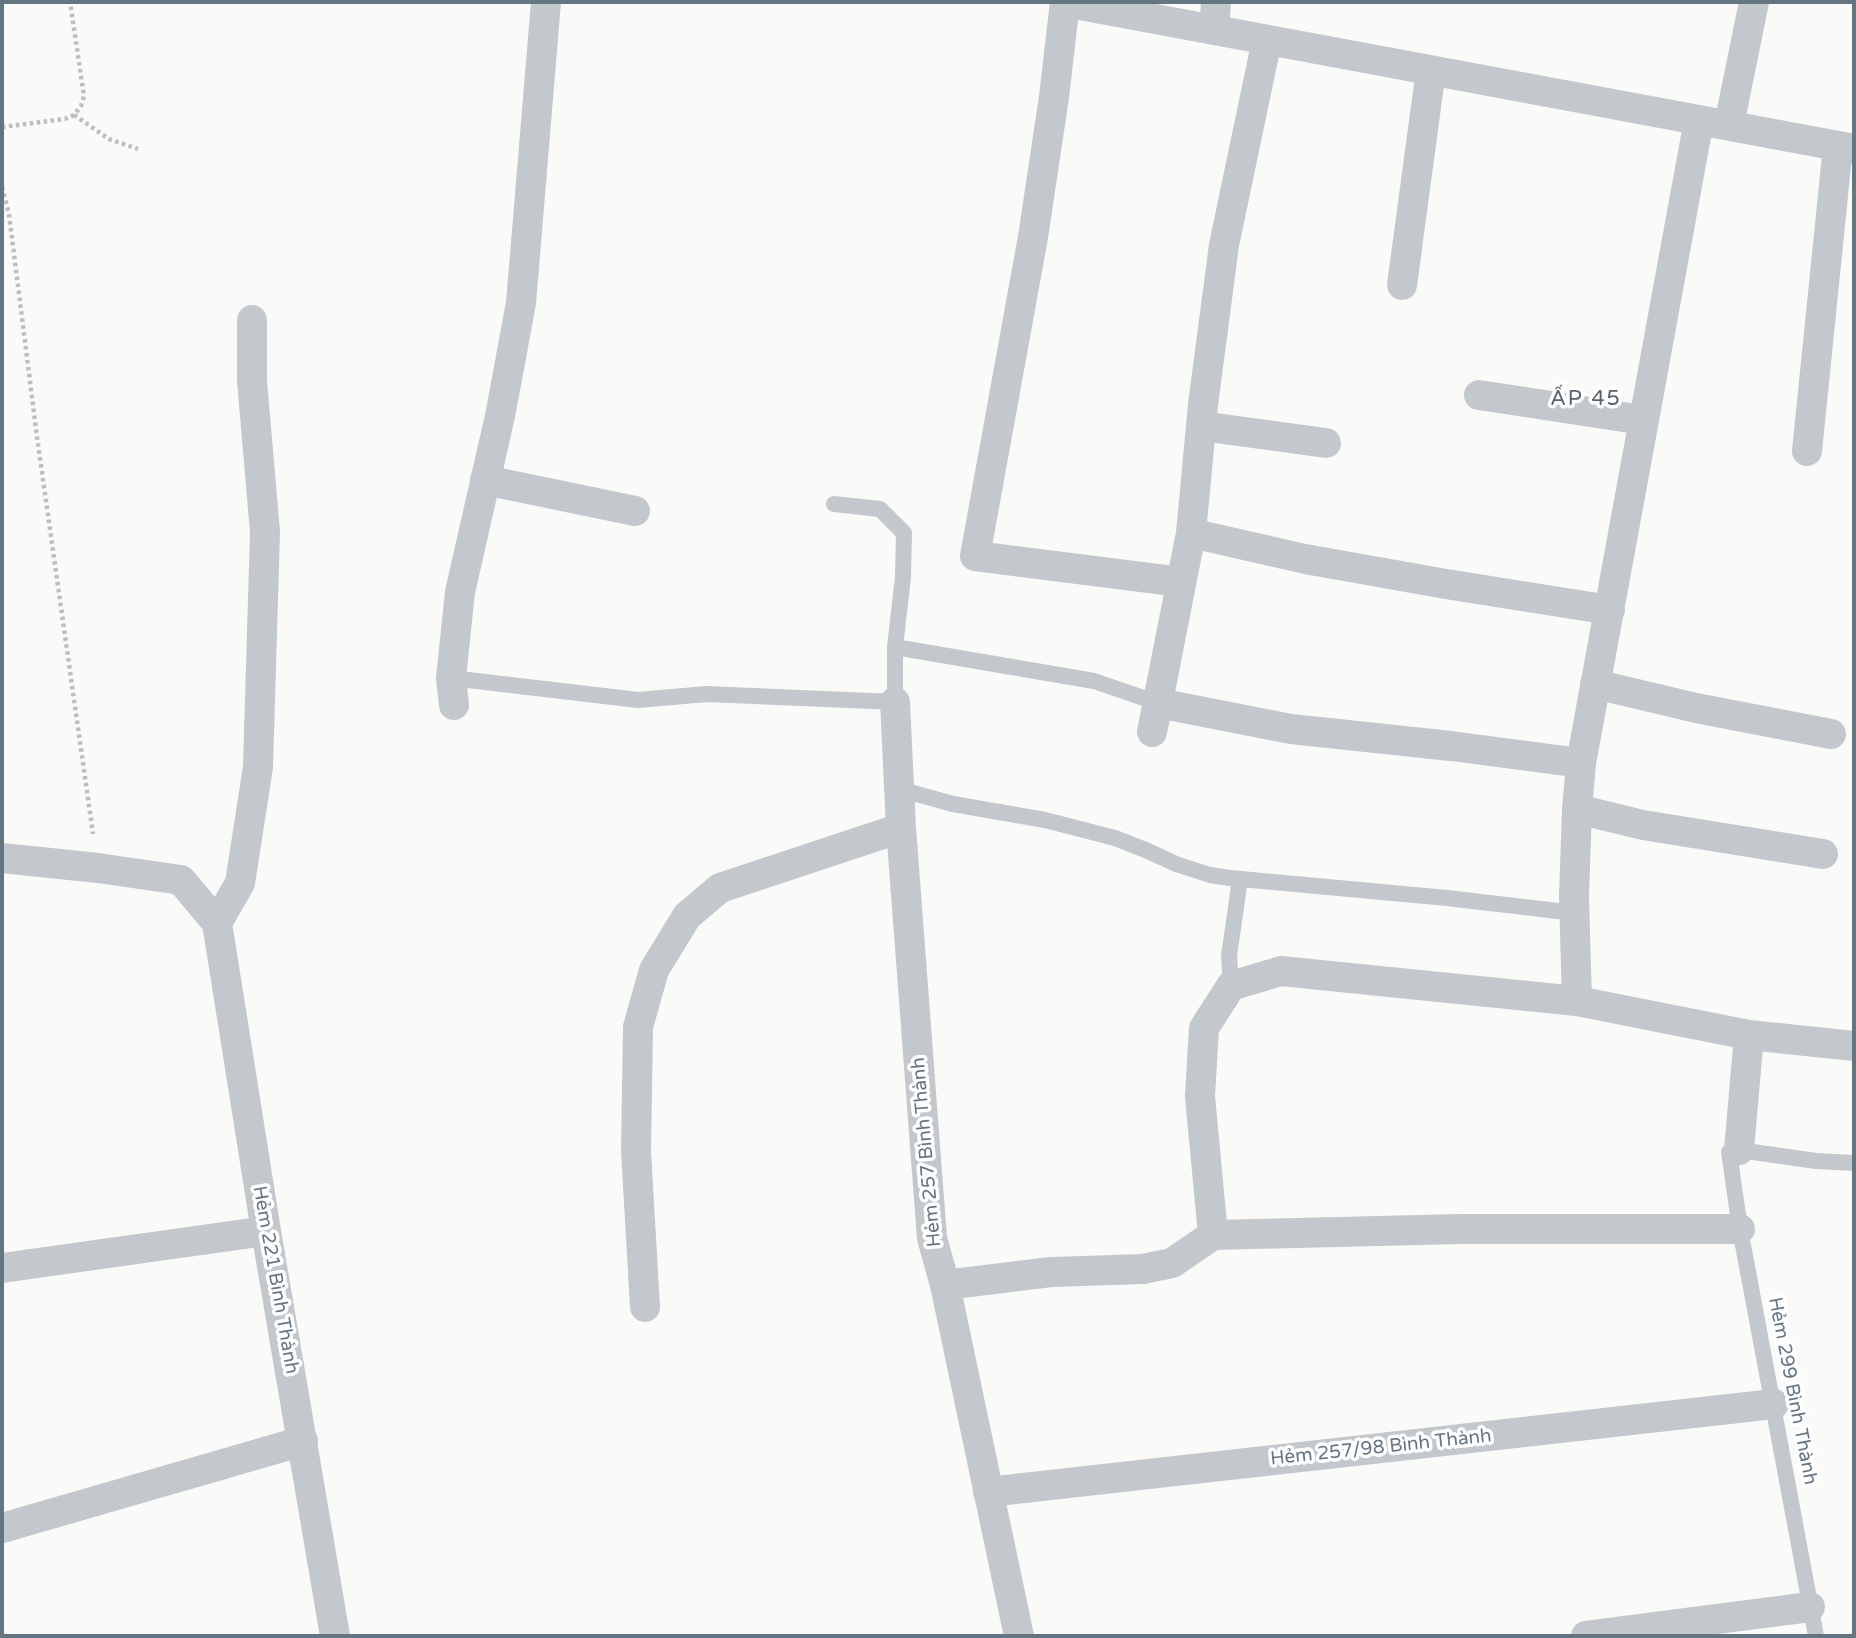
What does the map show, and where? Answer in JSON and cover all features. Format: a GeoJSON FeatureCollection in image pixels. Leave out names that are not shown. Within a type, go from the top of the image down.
{"type":"FeatureCollection","features":[{"type":"Feature","properties":{"kind":"street"},"geometry":{"type":"LineString","coordinates":[[453,691],[460,592],[500,416],[521,303],[546,2]]}},
{"type":"Feature","properties":{"kind":"street"},"geometry":{"type":"LineString","coordinates":[[1181,582],[975,556],[1033,237],[1054,97],[1064,2],[1215,16],[1267,40],[1846,148],[1807,452]]}},
{"type":"Feature","properties":{"kind":"street"},"geometry":{"type":"LineString","coordinates":[[1729,125],[1754,2]]}},
{"type":"Feature","properties":{"kind":"street"},"geometry":{"type":"LineString","coordinates":[[1152,732],[1191,533],[1201,426],[1224,245],[1267,40]]}},
{"type":"Feature","properties":{"kind":"street"},"geometry":{"type":"LineString","coordinates":[[1402,285],[1431,70]]}},
{"type":"Feature","properties":{"kind":"street"},"geometry":{"type":"LineString","coordinates":[[1577,1001],[1575,913],[1577,809],[1581,763],[1699,120]]}},
{"type":"Feature","properties":{"kind":"street"},"geometry":{"type":"LineString","coordinates":[[2,858],[181,880],[217,923],[240,883],[258,767],[265,532],[252,381],[252,320]]}},
{"type":"Feature","properties":{"kind":"street"},"geometry":{"type":"LineString","coordinates":[[1479,395],[1643,420]]}},
{"type":"Feature","properties":{"kind":"street"},"geometry":{"type":"LineString","coordinates":[[1201,426],[1326,443]]}},
{"type":"Feature","properties":{"kind":"street"},"geometry":{"type":"LineString","coordinates":[[485,480],[635,512]]}},
{"type":"Feature","properties":{"kind":"street"},"geometry":{"type":"LineString","coordinates":[[1191,533],[1318,561],[1609,610]]}},
{"type":"Feature","properties":{"kind":"street"},"geometry":{"type":"LineString","coordinates":[[1595,684],[1696,708],[1830,734]]}},
{"type":"Feature","properties":{"kind":"street","name":"Hẻm 257 Bình Thành"},"geometry":{"type":"LineString","coordinates":[[895,702],[898,789],[932,1238],[945,1285],[1019,1636]]}},
{"type":"Feature","properties":{"kind":"street"},"geometry":{"type":"LineString","coordinates":[[1158,703],[1291,729],[1581,763]]}},
{"type":"Feature","properties":{"kind":"street"},"geometry":{"type":"LineString","coordinates":[[1577,809],[1643,825],[1823,854]]}},
{"type":"Feature","properties":{"kind":"street"},"geometry":{"type":"LineString","coordinates":[[645,1307],[636,1151],[638,1027],[654,970],[687,916],[720,888],[901,828]]}},
{"type":"Feature","properties":{"kind":"street","name":"Hẻm 221 Bình Thành"},"geometry":{"type":"LineString","coordinates":[[217,923],[335,1636]]}},
{"type":"Feature","properties":{"kind":"street"},"geometry":{"type":"LineString","coordinates":[[1213,1235],[1200,1096],[1204,1028],[1231,986],[1281,971],[1577,1001],[1749,1035],[1854,1046]]}},
{"type":"Feature","properties":{"kind":"street"},"geometry":{"type":"LineString","coordinates":[[1734,1151],[1749,1035]]}},
{"type":"Feature","properties":{"kind":"street"},"geometry":{"type":"LineString","coordinates":[[945,1285],[1051,1272],[1143,1269],[1172,1263],[1213,1235],[1461,1229],[1740,1229]]}},
{"type":"Feature","properties":{"kind":"street"},"geometry":{"type":"LineString","coordinates":[[2,1268],[266,1231]]}},
{"type":"Feature","properties":{"kind":"street","name":"Hẻm 257/98 Bình Thành"},"geometry":{"type":"LineString","coordinates":[[988,1492],[1774,1404]]}},
{"type":"Feature","properties":{"kind":"street"},"geometry":{"type":"LineString","coordinates":[[2,1528],[303,1441]]}},
{"type":"Feature","properties":{"kind":"street"},"geometry":{"type":"LineString","coordinates":[[1586,1636],[1813,1622]]}},
{"type":"Feature","properties":{"kind":"lane"},"geometry":{"type":"LineString","coordinates":[[453,691],[638,700],[706,694],[895,702],[895,647],[903,577],[904,533],[880,509],[834,504]]}},
{"type":"Feature","properties":{"kind":"lane"},"geometry":{"type":"LineString","coordinates":[[895,647],[1094,681],[1158,703]]}},
{"type":"Feature","properties":{"kind":"lane"},"geometry":{"type":"LineString","coordinates":[[898,789],[953,804],[1045,820],[1115,838],[1210,875],[1575,913]]}},
{"type":"Feature","properties":{"kind":"lane"},"geometry":{"type":"LineString","coordinates":[[1231,986],[1229,956],[1240,879]]}},
{"type":"Feature","properties":{"kind":"lane"},"geometry":{"type":"LineString","coordinates":[[1734,1151],[1854,1163]]}},
{"type":"Feature","properties":{"kind":"lane","name":"Hẻm 299 Bình Thành"},"geometry":{"type":"LineString","coordinates":[[1734,1151],[1740,1229],[1813,1622]]}},
{"type":"Feature","properties":{"kind":"path"},"geometry":{"type":"LineString","coordinates":[[2,127],[65,119],[74,115],[81,106],[84,96],[70,2]]}},
{"type":"Feature","properties":{"kind":"path"},"geometry":{"type":"LineString","coordinates":[[74,115],[109,139],[138,149]]}},
{"type":"Feature","properties":{"kind":"path"},"geometry":{"type":"LineString","coordinates":[[2,187],[9,214],[37,437],[98,868]]}},
{"type":"Feature","properties":{"kind":"district","name":"ẤP 45"},"geometry":{"type":"Point","coordinates":[1586,399]}}]}
